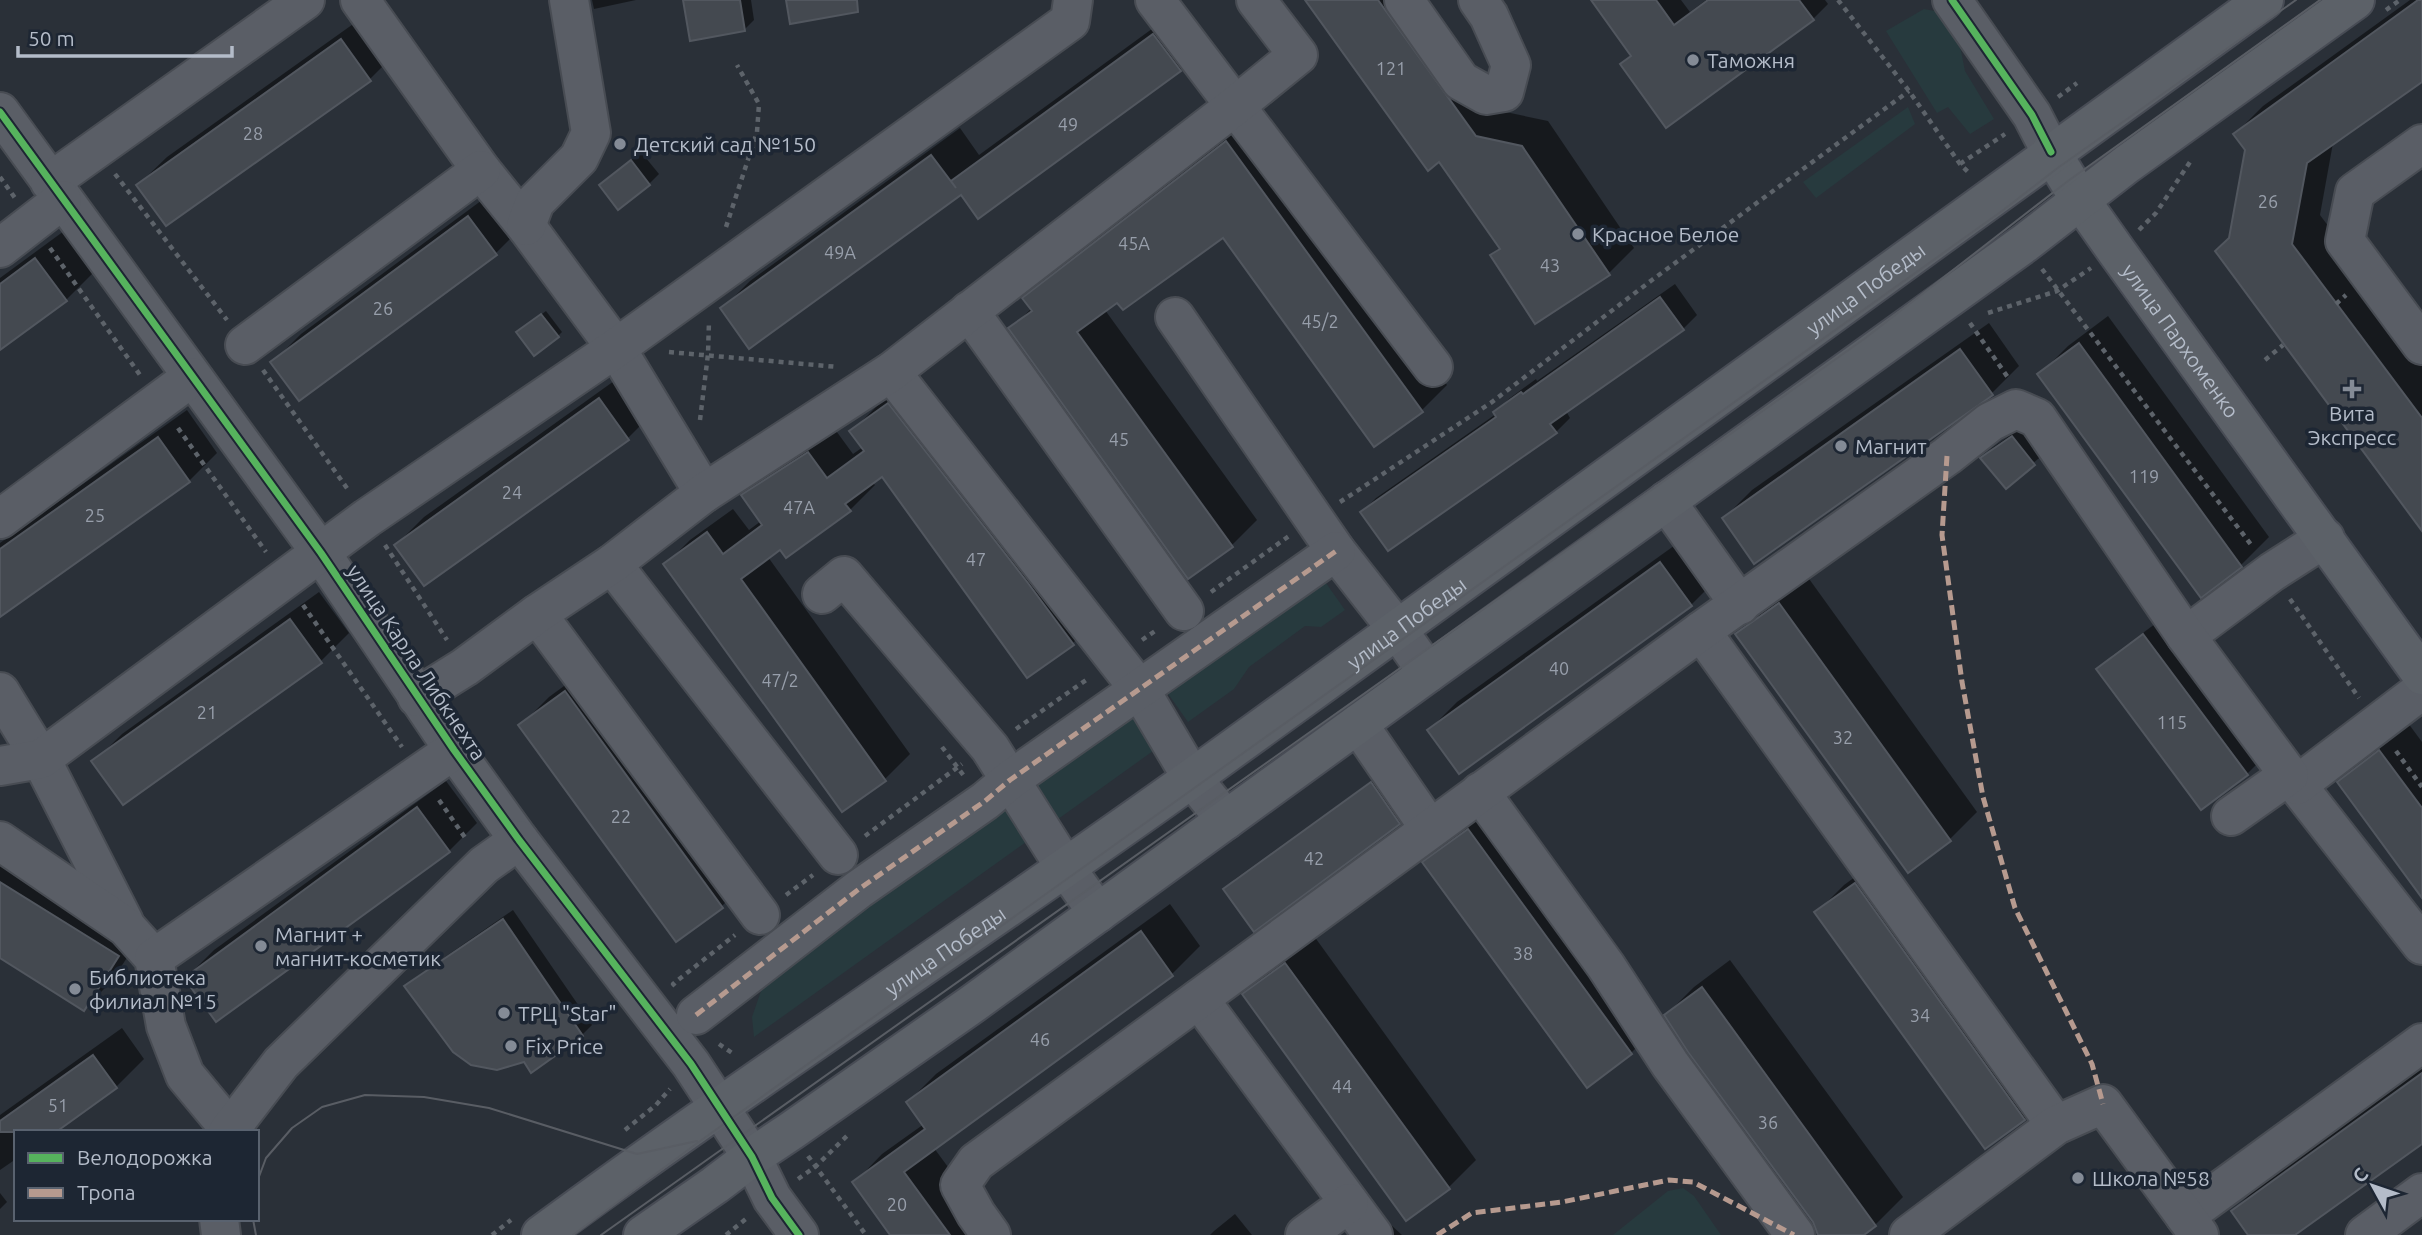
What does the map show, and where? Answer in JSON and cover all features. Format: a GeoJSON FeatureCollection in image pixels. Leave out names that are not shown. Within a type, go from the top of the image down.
{"type":"FeatureCollection","features":[{"type":"Feature","properties":{"kind":"main road","name":"улица Победы"},"geometry":{"type":"LineString","coordinates":[[531,1224],[765,1077],[1192,778],[2264,0]]}},
{"type":"Feature","properties":{"kind":"main road"},"geometry":{"type":"LineString","coordinates":[[643,1235],[1098,913],[2025,243],[2127,164],[2367,8]]}},
{"type":"Feature","properties":{"kind":"main road","name":"улица Пархоменко"},"geometry":{"type":"LineString","coordinates":[[2051,152],[2116,252],[2325,538],[2421,675]]}},
{"type":"Feature","properties":{"kind":"street"},"geometry":{"type":"LineString","coordinates":[[0,248],[32,223],[56,191],[96,149],[305,0]]}},
{"type":"Feature","properties":{"kind":"street"},"geometry":{"type":"LineString","coordinates":[[360,0],[481,170],[616,348],[704,493]]}},
{"type":"Feature","properties":{"kind":"street"},"geometry":{"type":"LineString","coordinates":[[526,226],[535,202],[579,158],[591,133],[569,0]]}},
{"type":"Feature","properties":{"kind":"street"},"geometry":{"type":"LineString","coordinates":[[0,765],[41,759],[367,517],[616,348],[1070,21],[1073,0]]}},
{"type":"Feature","properties":{"kind":"street"},"geometry":{"type":"LineString","coordinates":[[1155,0],[1433,367]]}},
{"type":"Feature","properties":{"kind":"street"},"geometry":{"type":"LineString","coordinates":[[417,697],[465,667],[612,564],[704,493],[891,372],[1297,55],[1256,0]]}},
{"type":"Feature","properties":{"kind":"street"},"geometry":{"type":"LineString","coordinates":[[1404,0],[1461,81],[1486,95],[1504,92],[1511,65],[1489,16],[1478,0]]}},
{"type":"Feature","properties":{"kind":"street","name":"улица Пархоменко"},"geometry":{"type":"LineString","coordinates":[[1952,0],[2032,115],[2051,152]]}},
{"type":"Feature","properties":{"kind":"street","name":"улица Карла Либкнехта"},"geometry":{"type":"LineString","coordinates":[[0,112],[321,553],[417,697],[519,840],[691,1064],[751,1157],[772,1199],[799,1235]]}},
{"type":"Feature","properties":{"kind":"street"},"geometry":{"type":"LineString","coordinates":[[2422,144],[2355,192],[2345,241],[2422,345]]}},
{"type":"Feature","properties":{"kind":"street"},"geometry":{"type":"LineString","coordinates":[[245,345],[481,170]]}},
{"type":"Feature","properties":{"kind":"street"},"geometry":{"type":"LineString","coordinates":[[969,310],[1184,611]]}},
{"type":"Feature","properties":{"kind":"street"},"geometry":{"type":"LineString","coordinates":[[1175,317],[1336,551],[1428,673]]}},
{"type":"Feature","properties":{"kind":"street"},"geometry":{"type":"LineString","coordinates":[[891,372],[1140,690],[1192,778],[1226,820]]}},
{"type":"Feature","properties":{"kind":"street"},"geometry":{"type":"LineString","coordinates":[[0,519],[192,377]]}},
{"type":"Feature","properties":{"kind":"street"},"geometry":{"type":"LineString","coordinates":[[991,1235],[960,1185],[976,1162],[1701,631],[1990,422],[2016,409],[2037,418],[2186,636],[2293,780],[2422,945]]}},
{"type":"Feature","properties":{"kind":"street"},"geometry":{"type":"LineString","coordinates":[[1666,501],[1740,605]]}},
{"type":"Feature","properties":{"kind":"street"},"geometry":{"type":"LineString","coordinates":[[2186,636],[2272,572],[2325,538]]}},
{"type":"Feature","properties":{"kind":"street"},"geometry":{"type":"LineString","coordinates":[[696,1015],[859,889],[985,801],[1010,779],[1336,551]]}},
{"type":"Feature","properties":{"kind":"street"},"geometry":{"type":"LineString","coordinates":[[612,564],[838,855]]}},
{"type":"Feature","properties":{"kind":"street"},"geometry":{"type":"LineString","coordinates":[[822,594],[844,576],[990,748],[1065,867],[1098,913]]}},
{"type":"Feature","properties":{"kind":"street"},"geometry":{"type":"LineString","coordinates":[[537,614],[760,915]]}},
{"type":"Feature","properties":{"kind":"street"},"geometry":{"type":"LineString","coordinates":[[1701,631],[2056,1125]]}},
{"type":"Feature","properties":{"kind":"street"},"geometry":{"type":"LineString","coordinates":[[2231,816],[2293,780],[2376,723],[2421,675]]}},
{"type":"Feature","properties":{"kind":"street"},"geometry":{"type":"LineString","coordinates":[[0,692],[41,759],[126,927]]}},
{"type":"Feature","properties":{"kind":"street"},"geometry":{"type":"LineString","coordinates":[[1358,724],[1430,829]]}},
{"type":"Feature","properties":{"kind":"street"},"geometry":{"type":"LineString","coordinates":[[154,958],[454,750]]}},
{"type":"Feature","properties":{"kind":"street"},"geometry":{"type":"LineString","coordinates":[[1480,792],[1606,966],[1670,1064],[1795,1235]]}},
{"type":"Feature","properties":{"kind":"street"},"geometry":{"type":"LineString","coordinates":[[0,841],[126,927],[154,958],[166,1027],[185,1075],[229,1130],[281,1063],[485,865],[519,840]]}},
{"type":"Feature","properties":{"kind":"street"},"geometry":{"type":"LineString","coordinates":[[1199,999],[1373,1235]]}},
{"type":"Feature","properties":{"kind":"street"},"geometry":{"type":"LineString","coordinates":[[1909,1235],[2056,1125],[2103,1104],[2192,1225],[2422,1043]]}},
{"type":"Feature","properties":{"kind":"street"},"geometry":{"type":"LineString","coordinates":[[2365,1235],[2422,1193]]}},
{"type":"Feature","properties":{"kind":"street"},"geometry":{"type":"LineString","coordinates":[[1305,1235],[1349,1203]]}},
{"type":"Feature","properties":{"kind":"path"},"geometry":{"type":"LineString","coordinates":[[1838,0],[1909,91],[1960,163],[1993,197]]}},
{"type":"Feature","properties":{"kind":"path"},"geometry":{"type":"LineString","coordinates":[[2367,8],[2400,0]]}},
{"type":"Feature","properties":{"kind":"path"},"geometry":{"type":"LineString","coordinates":[[1492,402],[1909,91]]}},
{"type":"Feature","properties":{"kind":"path"},"geometry":{"type":"LineString","coordinates":[[96,149],[245,345],[367,517],[465,667]]}},
{"type":"Feature","properties":{"kind":"path"},"geometry":{"type":"LineString","coordinates":[[2057,290],[2116,252],[2156,213],[2190,161]]}},
{"type":"Feature","properties":{"kind":"path"},"geometry":{"type":"LineString","coordinates":[[0,177],[485,865]]}},
{"type":"Feature","properties":{"kind":"path"},"geometry":{"type":"LineString","coordinates":[[2025,243],[2057,290],[2272,572],[2422,787]]}},
{"type":"Feature","properties":{"kind":"path"},"geometry":{"type":"LineString","coordinates":[[1967,320],[2037,418]]}},
{"type":"Feature","properties":{"kind":"path"},"geometry":{"type":"LineString","coordinates":[[2265,360],[2283,345]]}},
{"type":"Feature","properties":{"kind":"path"},"geometry":{"type":"LineString","coordinates":[[616,348],[839,367]]}},
{"type":"Feature","properties":{"kind":"path"},"geometry":{"type":"LineString","coordinates":[[615,1138],[656,1105],[691,1064]]}},
{"type":"Feature","properties":{"kind":"path"},"geometry":{"type":"LineString","coordinates":[[492,1235],[531,1224]]}},
{"type":"Feature","properties":{"kind":"green space"},"geometry":{"type":"Polygon","coordinates":[[[1924,9],[1945,13],[1961,51],[1965,71],[1994,119],[1970,134],[1948,107],[1937,113],[1886,31],[1924,9]]]}},
{"type":"Feature","properties":{"kind":"green space"},"geometry":{"type":"Polygon","coordinates":[[[1908,107],[1915,124],[1816,198],[1803,182],[1908,107]]]}},
{"type":"Feature","properties":{"kind":"green space"},"geometry":{"type":"Polygon","coordinates":[[[1321,576],[1345,610],[1321,627],[1305,626],[1249,667],[1234,689],[1188,722],[1164,688],[1321,576]]]}},
{"type":"Feature","properties":{"kind":"green space"},"geometry":{"type":"Polygon","coordinates":[[[1134,710],[1160,746],[754,1037],[752,1017],[767,974],[1134,710]]]}},
{"type":"Feature","properties":{"kind":"green space"},"geometry":{"type":"Polygon","coordinates":[[[1683,1188],[1694,1196],[1721,1235],[1613,1235],[1668,1191],[1683,1188]]]}},
{"type":"Feature","properties":{"kind":"building"},"geometry":{"type":"Polygon","coordinates":[[[683,0],[740,0],[745,31],[690,41],[683,0]]]}},
{"type":"Feature","properties":{"kind":"building"},"geometry":{"type":"Polygon","coordinates":[[[786,0],[857,0],[858,12],[790,24],[786,0]]]}},
{"type":"Feature","properties":{"kind":"building"},"geometry":{"type":"Polygon","coordinates":[[[1305,0],[1378,0],[1476,136],[1522,146],[1610,275],[1535,324],[1490,255],[1500,249],[1439,162],[1428,171],[1305,0]]]}},
{"type":"Feature","properties":{"kind":"building","name":"Таможня"},"geometry":{"type":"Polygon","coordinates":[[[1591,0],[1656,0],[1674,25],[1708,0],[1799,0],[1814,20],[1666,128],[1620,64],[1631,56],[1591,0]]]}},
{"type":"Feature","properties":{"kind":"building"},"geometry":{"type":"Polygon","coordinates":[[[2418,0],[2422,0],[2422,82],[2307,163],[2292,244],[2422,418],[2422,531],[2215,251],[2229,238],[2245,150],[2233,134],[2418,0]]]}},
{"type":"Feature","properties":{"kind":"building"},"geometry":{"type":"Polygon","coordinates":[[[1153,34],[1181,71],[978,219],[961,195],[749,349],[720,308],[931,155],[956,188],[951,181],[1153,34]]]}},
{"type":"Feature","properties":{"kind":"building"},"geometry":{"type":"Polygon","coordinates":[[[341,39],[371,81],[166,226],[136,185],[341,39]]]}},
{"type":"Feature","properties":{"kind":"building"},"geometry":{"type":"Polygon","coordinates":[[[1226,141],[1423,412],[1374,447],[1223,238],[1123,310],[1117,303],[1077,332],[1233,547],[1188,579],[1008,328],[1032,311],[1022,298],[1226,141]]]}},
{"type":"Feature","properties":{"kind":"building"},"geometry":{"type":"Polygon","coordinates":[[[631,160],[650,185],[618,210],[599,185],[631,160]]]}},
{"type":"Feature","properties":{"kind":"building"},"geometry":{"type":"Polygon","coordinates":[[[468,216],[497,255],[299,401],[270,362],[468,216]]]}},
{"type":"Feature","properties":{"kind":"building"},"geometry":{"type":"Polygon","coordinates":[[[35,258],[67,301],[0,350],[0,284],[35,258]]]}},
{"type":"Feature","properties":{"kind":"building"},"geometry":{"type":"Polygon","coordinates":[[[1660,297],[1684,330],[1550,424],[1557,433],[1388,551],[1360,512],[1496,417],[1493,412],[1521,392],[1523,394],[1660,297]]]}},
{"type":"Feature","properties":{"kind":"building"},"geometry":{"type":"Polygon","coordinates":[[[541,314],[559,337],[534,356],[516,332],[541,314]]]}},
{"type":"Feature","properties":{"kind":"building"},"geometry":{"type":"Polygon","coordinates":[[[2079,343],[2242,567],[2201,598],[2037,374],[2079,343]]]}},
{"type":"Feature","properties":{"kind":"building"},"geometry":{"type":"Polygon","coordinates":[[[1960,349],[1993,395],[1754,564],[1722,518],[1960,349]]]}},
{"type":"Feature","properties":{"kind":"building"},"geometry":{"type":"Polygon","coordinates":[[[599,398],[629,440],[424,586],[394,545],[599,398]]]}},
{"type":"Feature","properties":{"kind":"building"},"geometry":{"type":"Polygon","coordinates":[[[888,403],[1074,645],[1027,678],[882,477],[845,504],[851,511],[786,558],[780,550],[741,579],[886,781],[842,812],[663,564],[707,532],[723,554],[762,525],[741,495],[808,452],[827,478],[864,451],[849,431],[888,403]]]}},
{"type":"Feature","properties":{"kind":"building"},"geometry":{"type":"Polygon","coordinates":[[[2012,436],[2035,465],[2006,489],[1980,458],[2012,436]]]}},
{"type":"Feature","properties":{"kind":"building"},"geometry":{"type":"Polygon","coordinates":[[[158,437],[190,482],[0,617],[0,549],[158,437]]]}},
{"type":"Feature","properties":{"kind":"building"},"geometry":{"type":"Polygon","coordinates":[[[1660,562],[1692,606],[1459,774],[1427,730],[1660,562]]]}},
{"type":"Feature","properties":{"kind":"building"},"geometry":{"type":"Polygon","coordinates":[[[1779,603],[1951,841],[1908,873],[1735,634],[1779,603]]]}},
{"type":"Feature","properties":{"kind":"building"},"geometry":{"type":"Polygon","coordinates":[[[290,619],[322,663],[123,805],[91,761],[290,619]]]}},
{"type":"Feature","properties":{"kind":"building"},"geometry":{"type":"Polygon","coordinates":[[[2143,634],[2248,775],[2201,810],[2096,669],[2143,634]]]}},
{"type":"Feature","properties":{"kind":"building"},"geometry":{"type":"Polygon","coordinates":[[[565,691],[723,908],[676,942],[518,725],[565,691]]]}},
{"type":"Feature","properties":{"kind":"building"},"geometry":{"type":"Polygon","coordinates":[[[2379,750],[2422,808],[2422,898],[2337,782],[2379,750]]]}},
{"type":"Feature","properties":{"kind":"building"},"geometry":{"type":"Polygon","coordinates":[[[1371,782],[1400,824],[1254,932],[1223,889],[1371,782]]]}},
{"type":"Feature","properties":{"kind":"building"},"geometry":{"type":"Polygon","coordinates":[[[417,807],[450,852],[216,1022],[184,978],[417,807]]]}},
{"type":"Feature","properties":{"kind":"building"},"geometry":{"type":"Polygon","coordinates":[[[1468,829],[1632,1054],[1587,1088],[1422,862],[1468,829]]]}},
{"type":"Feature","properties":{"kind":"building"},"geometry":{"type":"Polygon","coordinates":[[[0,882],[119,956],[84,1011],[0,958],[0,882]]]}},
{"type":"Feature","properties":{"kind":"building"},"geometry":{"type":"Polygon","coordinates":[[[1855,883],[2025,1120],[1985,1149],[1814,912],[1855,883]]]}},
{"type":"Feature","properties":{"kind":"building"},"geometry":{"type":"Polygon","coordinates":[[[503,919],[583,1036],[531,1073],[524,1062],[497,1070],[471,1065],[453,1052],[404,986],[503,919]]]}},
{"type":"Feature","properties":{"kind":"building"},"geometry":{"type":"Polygon","coordinates":[[[1141,931],[1173,976],[904,1172],[950,1235],[890,1235],[852,1182],[925,1129],[906,1102],[1141,931]]]}},
{"type":"Feature","properties":{"kind":"building"},"geometry":{"type":"Polygon","coordinates":[[[1285,963],[1450,1189],[1406,1221],[1242,994],[1285,963]]]}},
{"type":"Feature","properties":{"kind":"building"},"geometry":{"type":"Polygon","coordinates":[[[1702,987],[1876,1226],[1864,1235],[1818,1235],[1813,1222],[1688,1052],[1664,1015],[1702,987]]]}},
{"type":"Feature","properties":{"kind":"building"},"geometry":{"type":"Polygon","coordinates":[[[93,1055],[117,1088],[59,1130],[0,1132],[0,1121],[93,1055]]]}},
{"type":"Feature","properties":{"kind":"building"},"geometry":{"type":"Polygon","coordinates":[[[2422,1073],[2422,1144],[2295,1235],[2248,1235],[2231,1211],[2422,1073]]]}},
{"type":"Feature","properties":{"kind":"tram line"},"geometry":{"type":"LineString","coordinates":[[573,1235],[703,1139],[2002,211],[2059,167],[2296,0]]}},
{"type":"Feature","properties":{"kind":"tram line"},"geometry":{"type":"LineString","coordinates":[[601,1235],[1864,339],[2068,181],[2320,0]]}},
{"type":"Feature","properties":{"kind":"tram line"},"geometry":{"type":"LineString","coordinates":[[259,1177],[266,1158],[292,1128],[322,1107],[365,1095],[424,1097],[489,1108],[637,1154],[697,1141]]}},
{"type":"Feature","properties":{"kind":"tram line"},"geometry":{"type":"LineString","coordinates":[[253,1221],[256,1235]]}},
{"type":"Feature","properties":{"kind":"marked path"},"geometry":{"type":"LineString","coordinates":[[1947,456],[1942,535],[1962,682],[1983,797],[2015,908],[2092,1064],[2103,1104]]}},
{"type":"Feature","properties":{"kind":"marked path"},"geometry":{"type":"LineString","coordinates":[[696,1015],[859,889],[1336,551]]}},
{"type":"Feature","properties":{"kind":"marked path"},"geometry":{"type":"LineString","coordinates":[[1437,1235],[1472,1213],[1562,1202],[1669,1180],[1693,1182],[1794,1235]]}},
{"type":"Feature","properties":{"kind":"cycle path"},"geometry":{"type":"LineString","coordinates":[[1952,0],[2032,115],[2051,152]]}},
{"type":"Feature","properties":{"kind":"cycle path"},"geometry":{"type":"LineString","coordinates":[[0,112],[321,553],[454,750],[519,840],[691,1064],[752,1157],[772,1198],[799,1235]]}},
{"type":"Feature","properties":{"kind":"place","name":"Таможня"},"geometry":{"type":"Point","coordinates":[1693,60]}},
{"type":"Feature","properties":{"kind":"place","name":"Детский сад №150"},"geometry":{"type":"Point","coordinates":[620,144]}},
{"type":"Feature","properties":{"kind":"place","name":"Красное Белое"},"geometry":{"type":"Point","coordinates":[1578,234]}},
{"type":"Feature","properties":{"kind":"place","name":"Вита Экспресс"},"geometry":{"type":"Point","coordinates":[2352,389]}},
{"type":"Feature","properties":{"kind":"place","name":"Магнит"},"geometry":{"type":"Point","coordinates":[1841,446]}},
{"type":"Feature","properties":{"kind":"place","name":"Магнит + магнит-косметик"},"geometry":{"type":"Point","coordinates":[261,946]}},
{"type":"Feature","properties":{"kind":"place","name":"Библиотека филиал №15"},"geometry":{"type":"Point","coordinates":[75,989]}},
{"type":"Feature","properties":{"kind":"place","name":"ТРЦ \"Star\""},"geometry":{"type":"Point","coordinates":[504,1013]}},
{"type":"Feature","properties":{"kind":"place","name":"Fix Price"},"geometry":{"type":"Point","coordinates":[511,1046]}},
{"type":"Feature","properties":{"kind":"place","name":"Школа №58"},"geometry":{"type":"Point","coordinates":[2078,1178]}}]}
